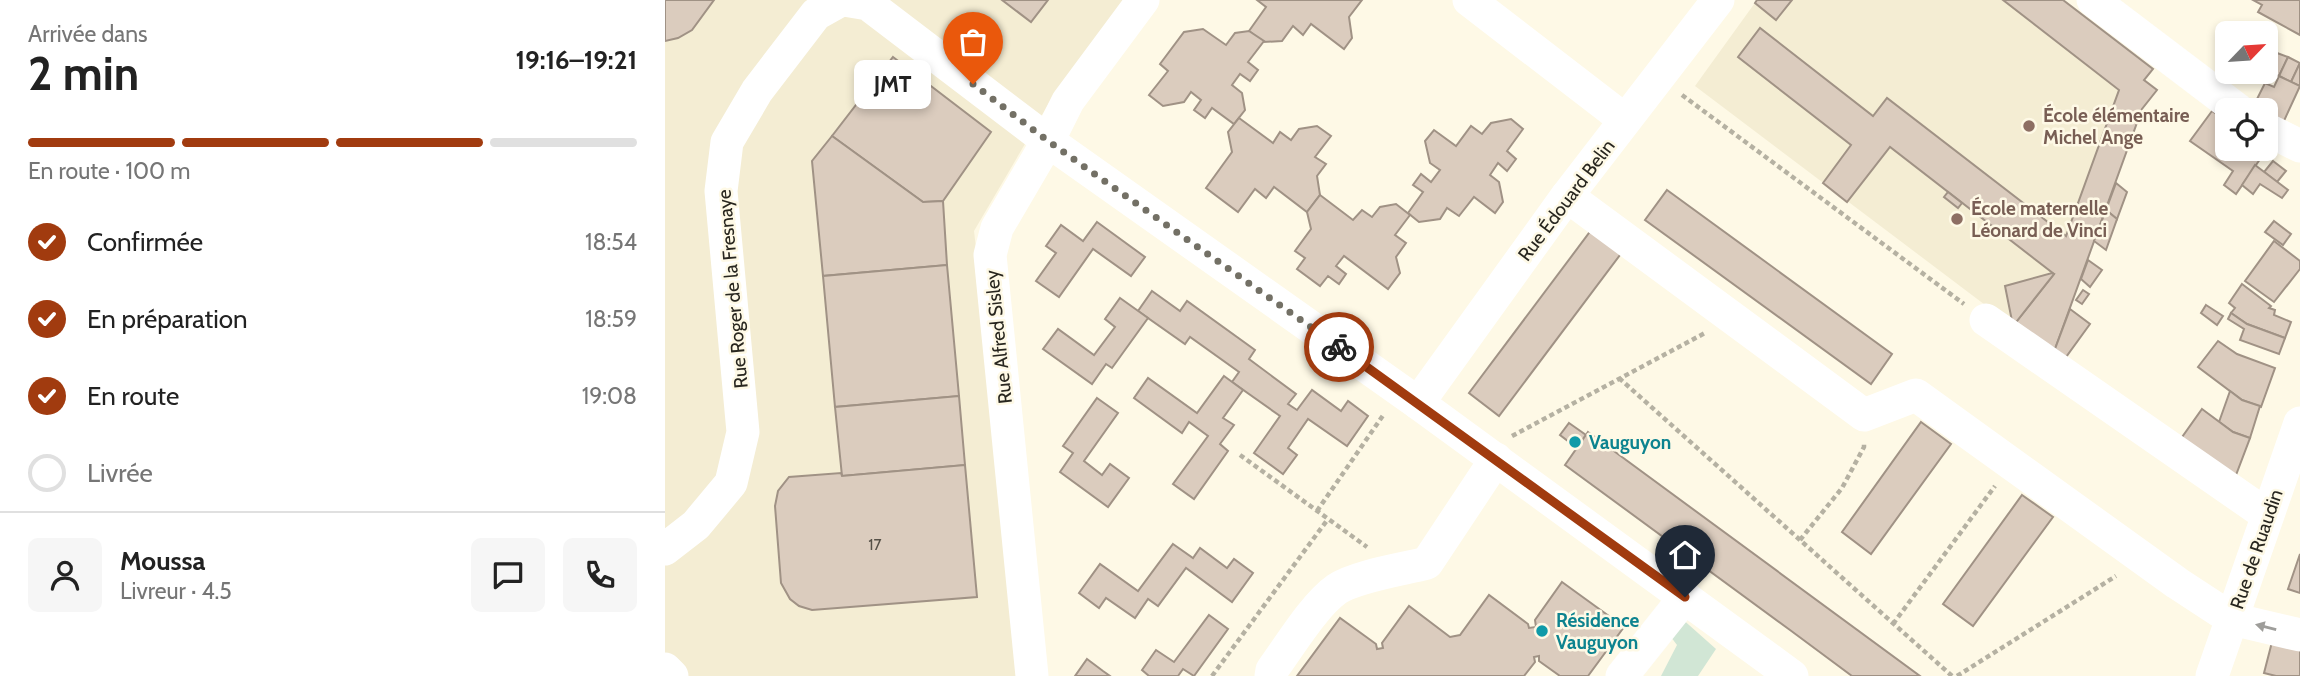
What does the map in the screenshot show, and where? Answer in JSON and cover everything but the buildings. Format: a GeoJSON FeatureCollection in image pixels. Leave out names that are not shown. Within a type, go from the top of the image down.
{"type":"FeatureCollection","features":[{"type":"Feature","properties":{"kind":"street","name":"Rue Roger de la Fresnaye"},"geometry":{"type":"LineString","coordinates":[[665,549],[695,525],[731,483],[743,432],[721,191],[727,142],[757,90],[816,13],[842,0],[868,4],[1048,141],[1409,396],[1792,676]]}},
{"type":"Feature","properties":{"kind":"street","name":"Rue Alfred Sisley"},"geometry":{"type":"LineString","coordinates":[[1031,676],[990,255],[997,228],[1068,102],[1143,0]]}},
{"type":"Feature","properties":{"kind":"street"},"geometry":{"type":"LineString","coordinates":[[1469,0],[1625,120]]}},
{"type":"Feature","properties":{"kind":"street","name":"Rue Édouard Belin"},"geometry":{"type":"LineString","coordinates":[[1409,396],[1718,0]]}},
{"type":"Feature","properties":{"kind":"street"},"geometry":{"type":"LineString","coordinates":[[2093,0],[2222,98]]}},
{"type":"Feature","properties":{"kind":"street"},"geometry":{"type":"LineString","coordinates":[[2278,135],[2300,146]]}},
{"type":"Feature","properties":{"kind":"street"},"geometry":{"type":"LineString","coordinates":[[1567,196],[1864,415],[1916,395],[2144,560],[2232,619],[2300,635]]}},
{"type":"Feature","properties":{"kind":"street"},"geometry":{"type":"LineString","coordinates":[[1986,320],[2267,515]]}},
{"type":"Feature","properties":{"kind":"street","name":"Rue de Ruaudin"},"geometry":{"type":"LineString","coordinates":[[2212,676],[2300,423]]}},
{"type":"Feature","properties":{"kind":"street"},"geometry":{"type":"LineString","coordinates":[[1271,676],[1272,670],[1322,603],[1339,588],[1427,564],[1496,459]]}},
{"type":"Feature","properties":{"kind":"street"},"geometry":{"type":"LineString","coordinates":[[1622,676],[1685,597]]}},
{"type":"Feature","properties":{"kind":"street"},"geometry":{"type":"LineString","coordinates":[[665,669],[672,676]]}},
{"type":"Feature","properties":{"kind":"path"},"geometry":{"type":"LineString","coordinates":[[1658,77],[1986,320]]}},
{"type":"Feature","properties":{"kind":"path"},"geometry":{"type":"LineString","coordinates":[[1496,459],[1514,434],[1733,318]]}},
{"type":"Feature","properties":{"kind":"path"},"geometry":{"type":"LineString","coordinates":[[1619,378],[1954,676],[2144,560]]}},
{"type":"Feature","properties":{"kind":"path"},"geometry":{"type":"LineString","coordinates":[[1317,511],[1409,396]]}},
{"type":"Feature","properties":{"kind":"path"},"geometry":{"type":"LineString","coordinates":[[1800,540],[1842,488],[1864,447],[1864,415]]}},
{"type":"Feature","properties":{"kind":"path"},"geometry":{"type":"LineString","coordinates":[[1240,455],[1398,570]]}},
{"type":"Feature","properties":{"kind":"path"},"geometry":{"type":"LineString","coordinates":[[1893,624],[2011,464]]}},
{"type":"Feature","properties":{"kind":"path"},"geometry":{"type":"LineString","coordinates":[[1212,676],[1328,519]]}},
{"type":"Feature","properties":{"kind":"shaded area"},"geometry":{"type":"Polygon","coordinates":[[[665,0],[1124,0],[1049,103],[974,231],[1027,676],[665,676],[665,0]]]}},
{"type":"Feature","properties":{"kind":"shaded area","name":"École élémentaire Michel Ange"},"geometry":{"type":"Polygon","coordinates":[[[1757,0],[2063,0],[2153,69],[2144,80],[2157,90],[2142,110],[2055,349],[2013,326],[1695,86],[1757,0]]]}},
{"type":"Feature","properties":{"kind":"green space"},"geometry":{"type":"Polygon","coordinates":[[[1680,617],[1716,649],[1698,676],[1661,676],[1677,645],[1668,633],[1680,617]]]}},
{"type":"Feature","properties":{"kind":"way so far"},"geometry":{"type":"LineString","coordinates":[[973,84],[1048,141],[1339,347]]}},
{"type":"Feature","properties":{"kind":"place","name":"JMT"},"geometry":{"type":"Point","coordinates":[973,84]}},
{"type":"Feature","properties":{"kind":"place","name":"École élémentaire Michel Ange"},"geometry":{"type":"Point","coordinates":[2029,126]}},
{"type":"Feature","properties":{"kind":"place","name":"École maternelle Léonard de Vinci"},"geometry":{"type":"Point","coordinates":[1957,219]}},
{"type":"Feature","properties":{"kind":"place","name":"Vauguyon"},"geometry":{"type":"Point","coordinates":[1575,442]}},
{"type":"Feature","properties":{"kind":"place","name":"Résidence Vauguyon"},"geometry":{"type":"Point","coordinates":[1542,631]}},
{"type":"Feature","properties":{"kind":"route"},"geometry":{"type":"LineString","coordinates":[[1339,347],[1685,597]]}}]}
